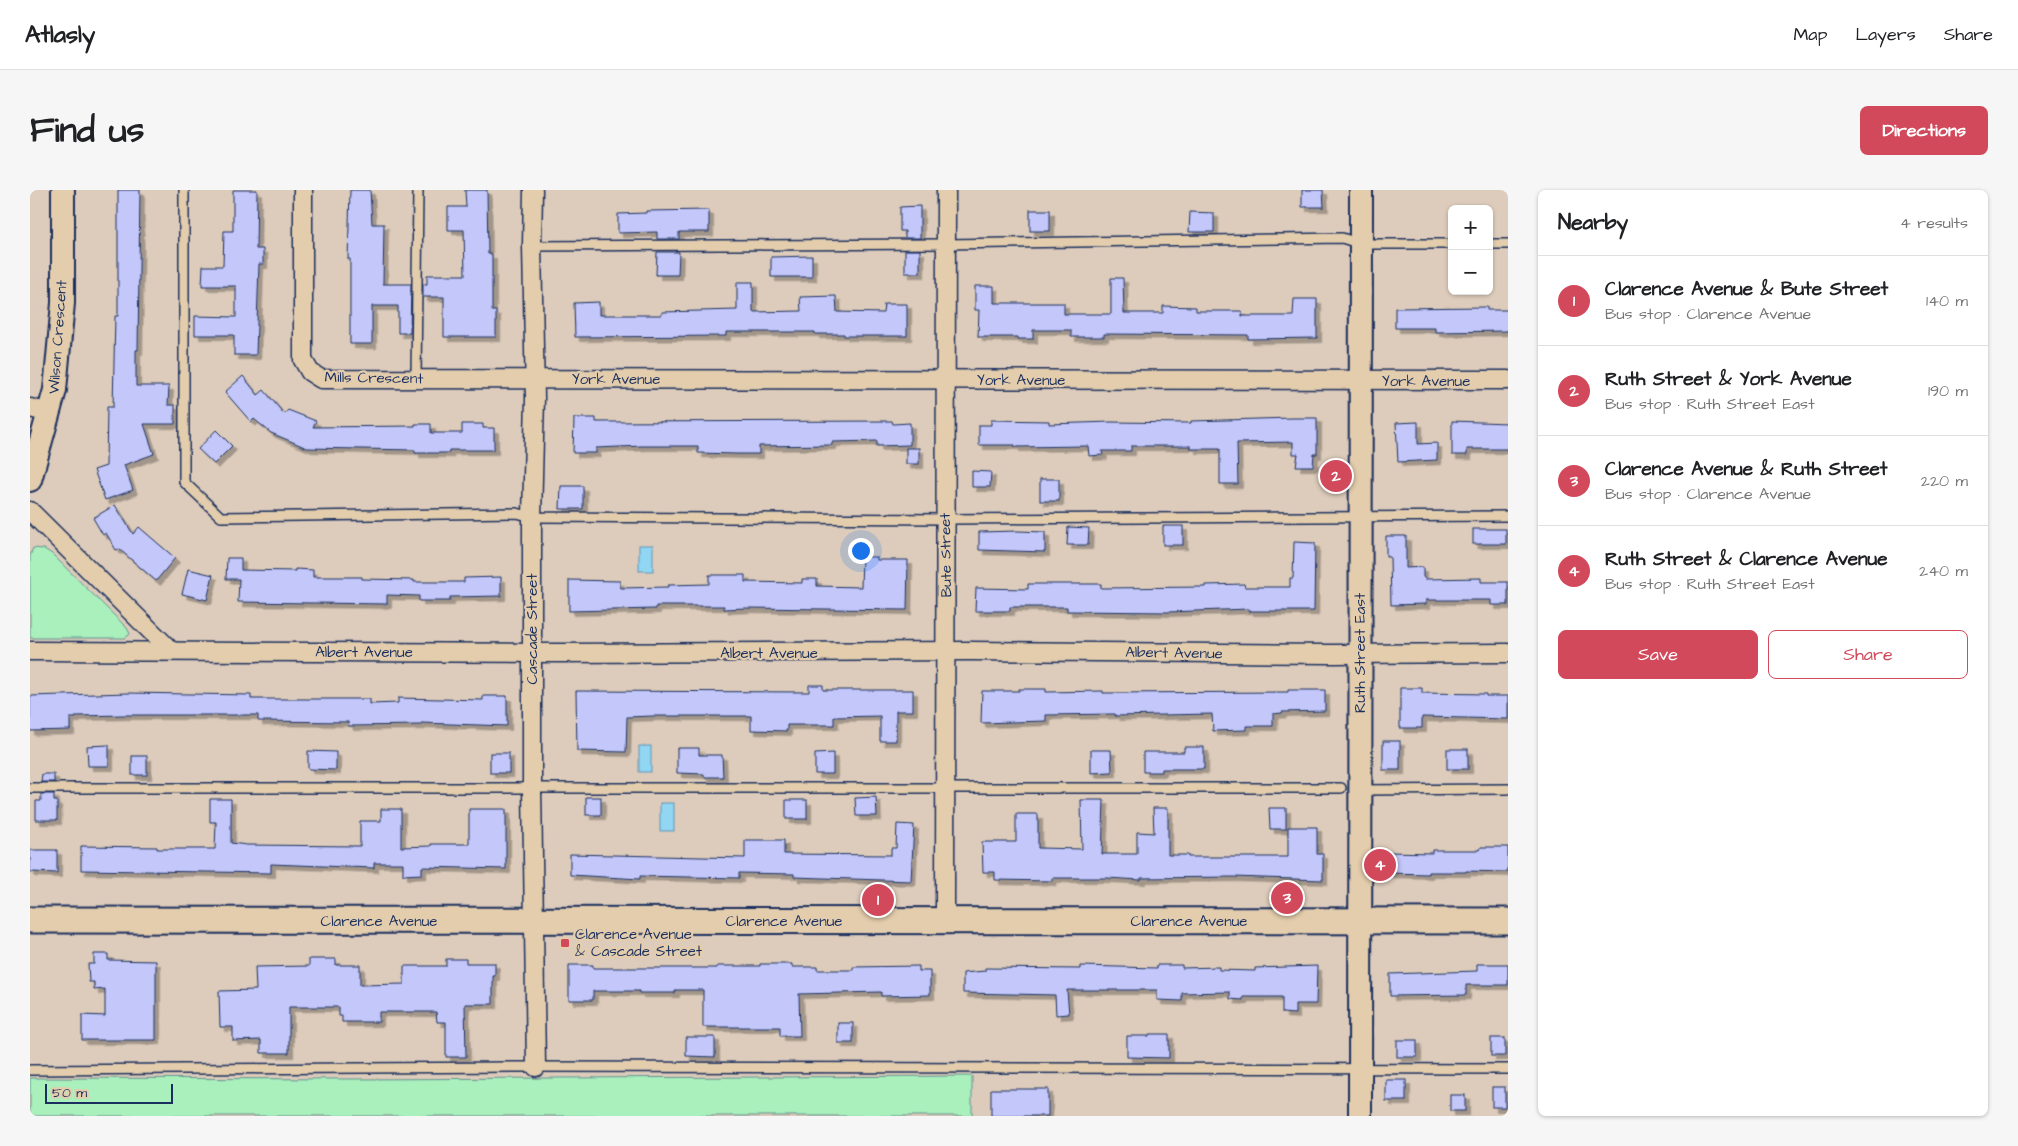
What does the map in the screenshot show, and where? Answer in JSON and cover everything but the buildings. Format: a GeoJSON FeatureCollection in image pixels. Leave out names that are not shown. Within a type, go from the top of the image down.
{"type":"FeatureCollection","features":[{"type":"Feature","properties":{"kind":"main road","name":"Clarence Avenue"},"geometry":{"type":"LineString","coordinates":[[30,920],[533,922],[1508,921]]}},
{"type":"Feature","properties":{"kind":"street","name":"Wilson Crescent"},"geometry":{"type":"LineString","coordinates":[[30,480],[40,410],[56,390],[62,303],[63,190]]}},
{"type":"Feature","properties":{"kind":"street","name":"Mills Crescent"},"geometry":{"type":"LineString","coordinates":[[303,190],[304,360],[310,372],[321,380],[534,379]]}},
{"type":"Feature","properties":{"kind":"street","name":"Cascade Street"},"geometry":{"type":"LineString","coordinates":[[533,190],[532,787],[536,1067]]}},
{"type":"Feature","properties":{"kind":"street","name":"Bute Street"},"geometry":{"type":"LineString","coordinates":[[945,921],[947,651],[945,519],[946,190]]}},
{"type":"Feature","properties":{"kind":"street","name":"Ruth Street East"},"geometry":{"type":"LineString","coordinates":[[1360,1116],[1360,921],[1350,789],[1361,654],[1361,190]]}},
{"type":"Feature","properties":{"kind":"street","name":"York Avenue"},"geometry":{"type":"LineString","coordinates":[[534,379],[1508,380]]}},
{"type":"Feature","properties":{"kind":"street"},"geometry":{"type":"LineString","coordinates":[[30,511],[171,650]]}},
{"type":"Feature","properties":{"kind":"street","name":"Albert Avenue"},"geometry":{"type":"LineString","coordinates":[[30,651],[1508,653]]}},
{"type":"Feature","properties":{"kind":"lane"},"geometry":{"type":"LineString","coordinates":[[184,190],[184,482],[221,516],[517,513],[532,517],[945,519],[1508,516]]}},
{"type":"Feature","properties":{"kind":"lane"},"geometry":{"type":"LineString","coordinates":[[416,379],[418,190]]}},
{"type":"Feature","properties":{"kind":"lane"},"geometry":{"type":"LineString","coordinates":[[532,246],[947,244],[1342,238],[1361,244],[1448,244]]}},
{"type":"Feature","properties":{"kind":"lane"},"geometry":{"type":"LineString","coordinates":[[1493,244],[1508,244]]}},
{"type":"Feature","properties":{"kind":"lane"},"geometry":{"type":"LineString","coordinates":[[30,788],[1508,789]]}},
{"type":"Feature","properties":{"kind":"lane"},"geometry":{"type":"LineString","coordinates":[[30,1070],[536,1067],[1508,1069]]}},
{"type":"Feature","properties":{"kind":"green space"},"geometry":{"type":"Polygon","coordinates":[[[33,548],[44,549],[52,554],[127,628],[130,634],[125,638],[30,638],[30,556],[33,548]]]}},
{"type":"Feature","properties":{"kind":"green space"},"geometry":{"type":"Polygon","coordinates":[[[972,1076],[972,1116],[30,1116],[30,1078],[353,1079],[972,1076]]]}},
{"type":"Feature","properties":{"kind":"water"},"geometry":{"type":"Polygon","coordinates":[[[639,545],[653,545],[653,571],[639,571],[639,545]]]}},
{"type":"Feature","properties":{"kind":"water"},"geometry":{"type":"Polygon","coordinates":[[[639,746],[651,746],[651,772],[639,772],[639,746]]]}},
{"type":"Feature","properties":{"kind":"water"},"geometry":{"type":"Polygon","coordinates":[[[660,803],[674,803],[674,831],[660,831],[660,803]]]}},
{"type":"Feature","properties":{"kind":"place","name":"Ruth Street & York Avenue"},"geometry":{"type":"Point","coordinates":[1336,476]}},
{"type":"Feature","properties":{"kind":"place","name":"Ruth Street & Clarence Avenue"},"geometry":{"type":"Point","coordinates":[1380,865]}},
{"type":"Feature","properties":{"kind":"place","name":"Clarence Avenue & Ruth Street"},"geometry":{"type":"Point","coordinates":[1287,898]}},
{"type":"Feature","properties":{"kind":"place","name":"Clarence Avenue & Bute Street"},"geometry":{"type":"Point","coordinates":[878,900]}},
{"type":"Feature","properties":{"kind":"place","name":"Clarence Avenue & Cascade Street"},"geometry":{"type":"Point","coordinates":[565,943]}}]}
